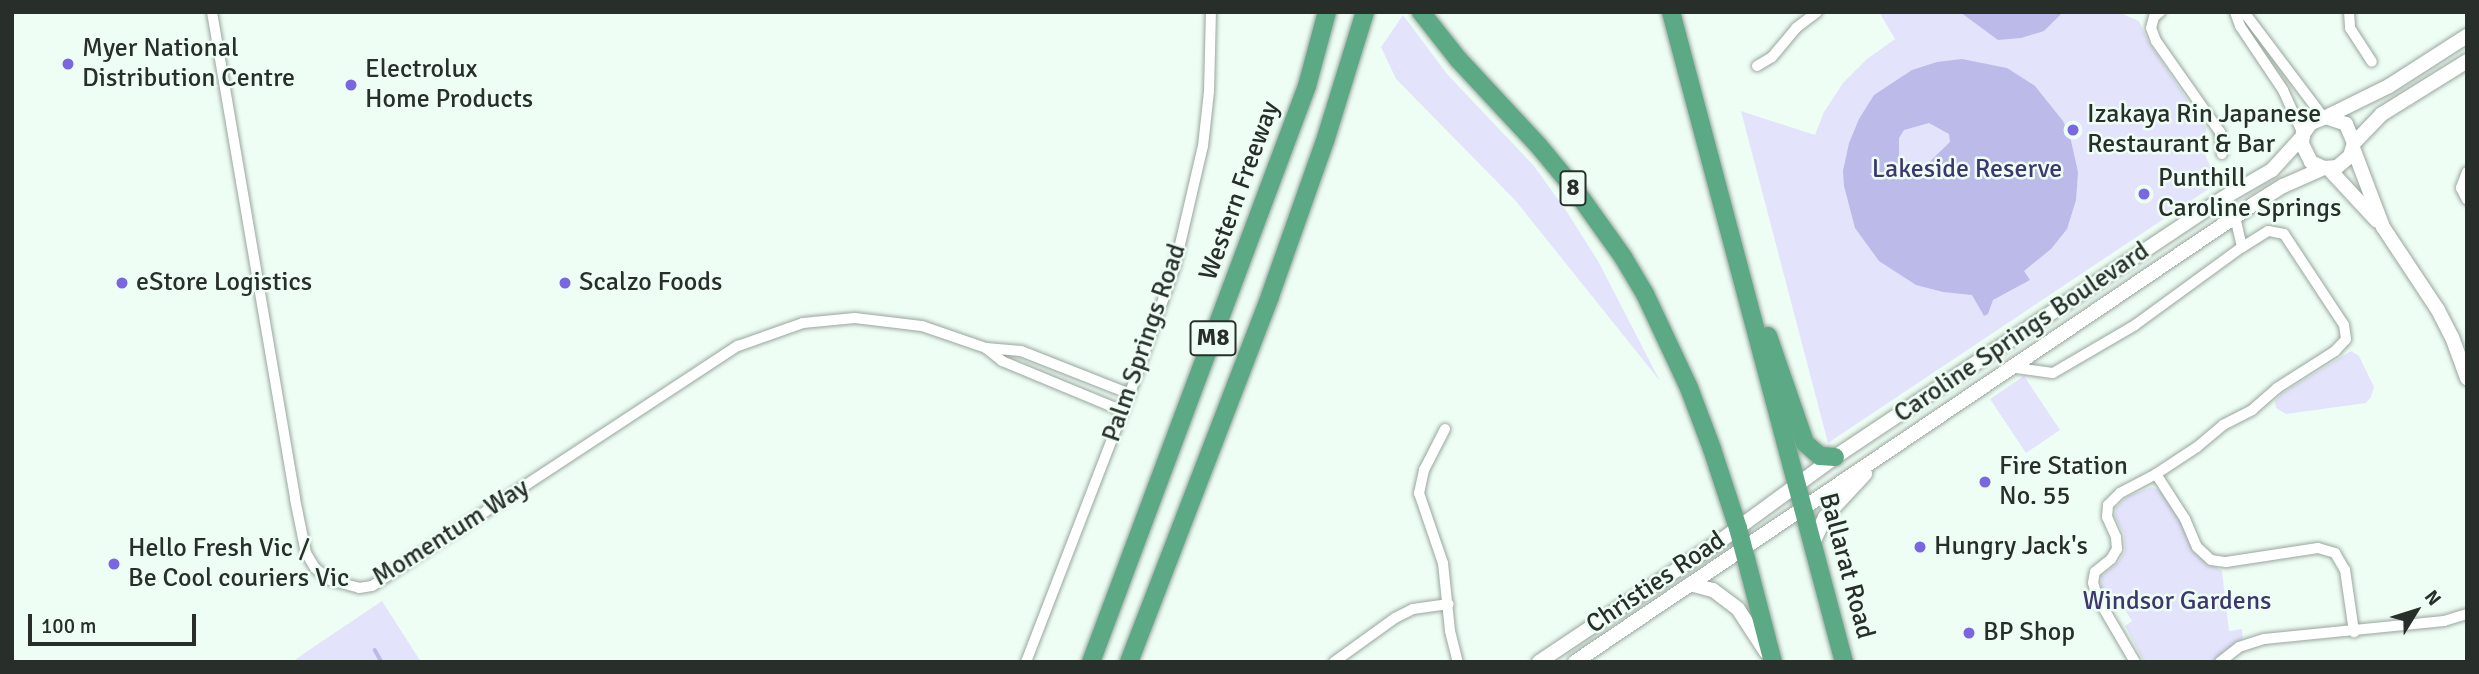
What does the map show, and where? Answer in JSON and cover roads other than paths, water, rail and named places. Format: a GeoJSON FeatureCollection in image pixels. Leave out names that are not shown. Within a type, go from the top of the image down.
{"type":"FeatureCollection","features":[{"type":"Feature","properties":{"kind":"highway","name":"Western Freeway"},"geometry":{"type":"LineString","coordinates":[[1091,662],[1302,98],[1327,12]]}},
{"type":"Feature","properties":{"kind":"highway","name":"M8"},"geometry":{"type":"LineString","coordinates":[[1129,662],[1274,283],[1325,141],[1364,12]]}},
{"type":"Feature","properties":{"kind":"highway","name":"8"},"geometry":{"type":"LineString","coordinates":[[1421,12],[1458,60],[1545,154],[1623,257],[1645,294],[1689,388],[1738,528],[1772,662]]}},
{"type":"Feature","properties":{"kind":"highway"},"geometry":{"type":"LineString","coordinates":[[1671,12],[1737,262],[1770,340],[1805,443],[1820,456],[1835,457]]}},
{"type":"Feature","properties":{"kind":"highway","name":"Ballarat Road"},"geometry":{"type":"LineString","coordinates":[[1737,262],[1844,662]]}},
{"type":"Feature","properties":{"kind":"main road"},"geometry":{"type":"LineString","coordinates":[[2467,36],[2389,86],[2311,123],[2303,135],[2306,157],[2326,168],[2383,227],[2438,310],[2455,343],[2467,378]]}},
{"type":"Feature","properties":{"kind":"main road"},"geometry":{"type":"LineString","coordinates":[[2326,168],[2344,163],[2353,146],[2382,114],[2467,61]]}},
{"type":"Feature","properties":{"kind":"main road"},"geometry":{"type":"LineString","coordinates":[[2324,117],[2346,124],[2383,227]]}},
{"type":"Feature","properties":{"kind":"main road","name":"Caroline Springs Boulevard"},"geometry":{"type":"LineString","coordinates":[[1738,528],[1797,483],[1959,374],[2227,196],[2273,170],[2303,135]]}},
{"type":"Feature","properties":{"kind":"main road","name":"Caroline Springs Boulevard"},"geometry":{"type":"LineString","coordinates":[[1743,549],[1803,505],[1877,460],[2009,367],[2235,217],[2283,186],[2326,168]]}},
{"type":"Feature","properties":{"kind":"main road"},"geometry":{"type":"LineString","coordinates":[[2120,267],[2132,285]]}},
{"type":"Feature","properties":{"kind":"main road"},"geometry":{"type":"LineString","coordinates":[[1959,374],[1972,393]]}},
{"type":"Feature","properties":{"kind":"main road"},"geometry":{"type":"LineString","coordinates":[[1813,542],[1825,517],[1877,460]]}},
{"type":"Feature","properties":{"kind":"main road","name":"Christies Road"},"geometry":{"type":"LineString","coordinates":[[1539,662],[1738,528]]}},
{"type":"Feature","properties":{"kind":"main road","name":"Christies Road"},"geometry":{"type":"LineString","coordinates":[[1580,659],[1743,549]]}},
{"type":"Feature","properties":{"kind":"main road"},"geometry":{"type":"LineString","coordinates":[[1689,584],[1713,590],[1738,609],[1772,662]]}},
{"type":"Feature","properties":{"kind":"street","name":"Momentum Way"},"geometry":{"type":"LineString","coordinates":[[212,12],[306,553],[315,568],[330,580],[359,588],[385,579],[712,363],[768,333],[831,319],[884,320],[922,327],[986,348],[1021,351],[1130,394]]}},
{"type":"Feature","properties":{"kind":"street","name":"Palm Springs Road"},"geometry":{"type":"LineString","coordinates":[[1026,662],[1168,288],[1198,177],[1209,92],[1211,12]]}},
{"type":"Feature","properties":{"kind":"street"},"geometry":{"type":"LineString","coordinates":[[1757,66],[1772,57],[1797,29],[1817,12]]}},
{"type":"Feature","properties":{"kind":"street"},"geometry":{"type":"LineString","coordinates":[[2160,12],[2154,18],[2151,28],[2156,41],[2220,132],[2222,155]]}},
{"type":"Feature","properties":{"kind":"street"},"geometry":{"type":"LineString","coordinates":[[2235,12],[2240,26],[2283,90],[2303,135]]}},
{"type":"Feature","properties":{"kind":"street"},"geometry":{"type":"LineString","coordinates":[[2244,12],[2324,117]]}},
{"type":"Feature","properties":{"kind":"street"},"geometry":{"type":"LineString","coordinates":[[2349,12],[2350,28],[2372,62]]}},
{"type":"Feature","properties":{"kind":"street"},"geometry":{"type":"LineString","coordinates":[[2467,172],[2461,188],[2467,200]]}},
{"type":"Feature","properties":{"kind":"street"},"geometry":{"type":"LineString","coordinates":[[2135,662],[2098,599],[2093,578],[2117,549],[2116,537],[2107,517],[2108,505],[2121,492],[2156,474],[2197,447],[2222,425],[2252,410],[2277,388],[2335,351],[2346,339],[2344,325],[2284,233],[2268,231],[2242,247],[2235,217]]}},
{"type":"Feature","properties":{"kind":"street","name":"Caroline Springs Boulevard"},"geometry":{"type":"LineString","coordinates":[[2009,367],[2040,374],[2059,371],[2163,306],[2242,247]]}},
{"type":"Feature","properties":{"kind":"street","name":"Momentum Way"},"geometry":{"type":"LineString","coordinates":[[986,348],[1002,361],[1123,411]]}},
{"type":"Feature","properties":{"kind":"street"},"geometry":{"type":"LineString","coordinates":[[1445,429],[1424,470],[1419,493],[1443,563],[1458,662]]}},
{"type":"Feature","properties":{"kind":"street"},"geometry":{"type":"LineString","coordinates":[[2156,474],[2185,519],[2201,553],[2211,560],[2226,562],[2318,548],[2335,553],[2346,570],[2354,632]]}},
{"type":"Feature","properties":{"kind":"street"},"geometry":{"type":"LineString","coordinates":[[1334,662],[1395,618],[1413,609],[1449,604]]}},
{"type":"Feature","properties":{"kind":"street"},"geometry":{"type":"LineString","coordinates":[[2220,662],[2239,647],[2264,639],[2444,621],[2467,614]]}},
{"type":"Feature","properties":{"kind":"street"},"geometry":{"type":"LineString","coordinates":[[2444,621],[2467,624]]}},
{"type":"Feature","properties":{"kind":"street"},"geometry":{"type":"LineString","coordinates":[[1454,647],[1467,662]]}},
{"type":"Feature","properties":{"kind":"water"},"geometry":{"type":"Polygon","coordinates":[[[1960,12],[2063,12],[2044,31],[2021,38],[1998,40],[1960,12]]]}},
{"type":"Feature","properties":{"kind":"water"},"geometry":{"type":"Polygon","coordinates":[[[1962,59],[2007,68],[2035,86],[2063,121],[2070,136],[2078,172],[2076,200],[2067,229],[2051,249],[2024,271],[2030,280],[1993,300],[1988,314],[1984,316],[1972,295],[1943,292],[1916,285],[1879,261],[1855,228],[1844,186],[1843,171],[1849,143],[1859,119],[1874,95],[1912,70],[1937,62],[1962,59]],[[1929,123],[1904,130],[1899,138],[1902,164],[1918,173],[1950,142],[1949,134],[1929,123]]]}},
{"type":"Feature","properties":{"kind":"waterway"},"geometry":{"type":"LineString","coordinates":[[375,650],[382,662]]}},
{"type":"Feature","properties":{"kind":"place","name":"Myer National Distribution Centre"},"geometry":{"type":"Point","coordinates":[68,64]}},
{"type":"Feature","properties":{"kind":"place","name":"Electrolux Home Products"},"geometry":{"type":"Point","coordinates":[351,85]}},
{"type":"Feature","properties":{"kind":"place","name":"Izakaya Rin Japanese Restaurant & Bar"},"geometry":{"type":"Point","coordinates":[2073,130]}},
{"type":"Feature","properties":{"kind":"place","name":"Punthill Caroline Springs"},"geometry":{"type":"Point","coordinates":[2144,194]}},
{"type":"Feature","properties":{"kind":"place","name":"eStore Logistics"},"geometry":{"type":"Point","coordinates":[122,283]}},
{"type":"Feature","properties":{"kind":"place","name":"Scalzo Foods"},"geometry":{"type":"Point","coordinates":[565,283]}},
{"type":"Feature","properties":{"kind":"place","name":"Fire Station No. 55"},"geometry":{"type":"Point","coordinates":[1985,482]}},
{"type":"Feature","properties":{"kind":"place","name":"Hungry Jack's"},"geometry":{"type":"Point","coordinates":[1920,547]}},
{"type":"Feature","properties":{"kind":"place","name":"Hello Fresh Vic / Be Cool couriers Vic"},"geometry":{"type":"Point","coordinates":[114,564]}},
{"type":"Feature","properties":{"kind":"place","name":"BP Shop"},"geometry":{"type":"Point","coordinates":[1969,633]}},
{"type":"Feature","properties":{"kind":"park label","name":"Lakeside Reserve"},"geometry":{"type":"Point","coordinates":[1967,170]}},
{"type":"Feature","properties":{"kind":"park label","name":"Windsor Gardens"},"geometry":{"type":"Point","coordinates":[2177,602]}}]}
